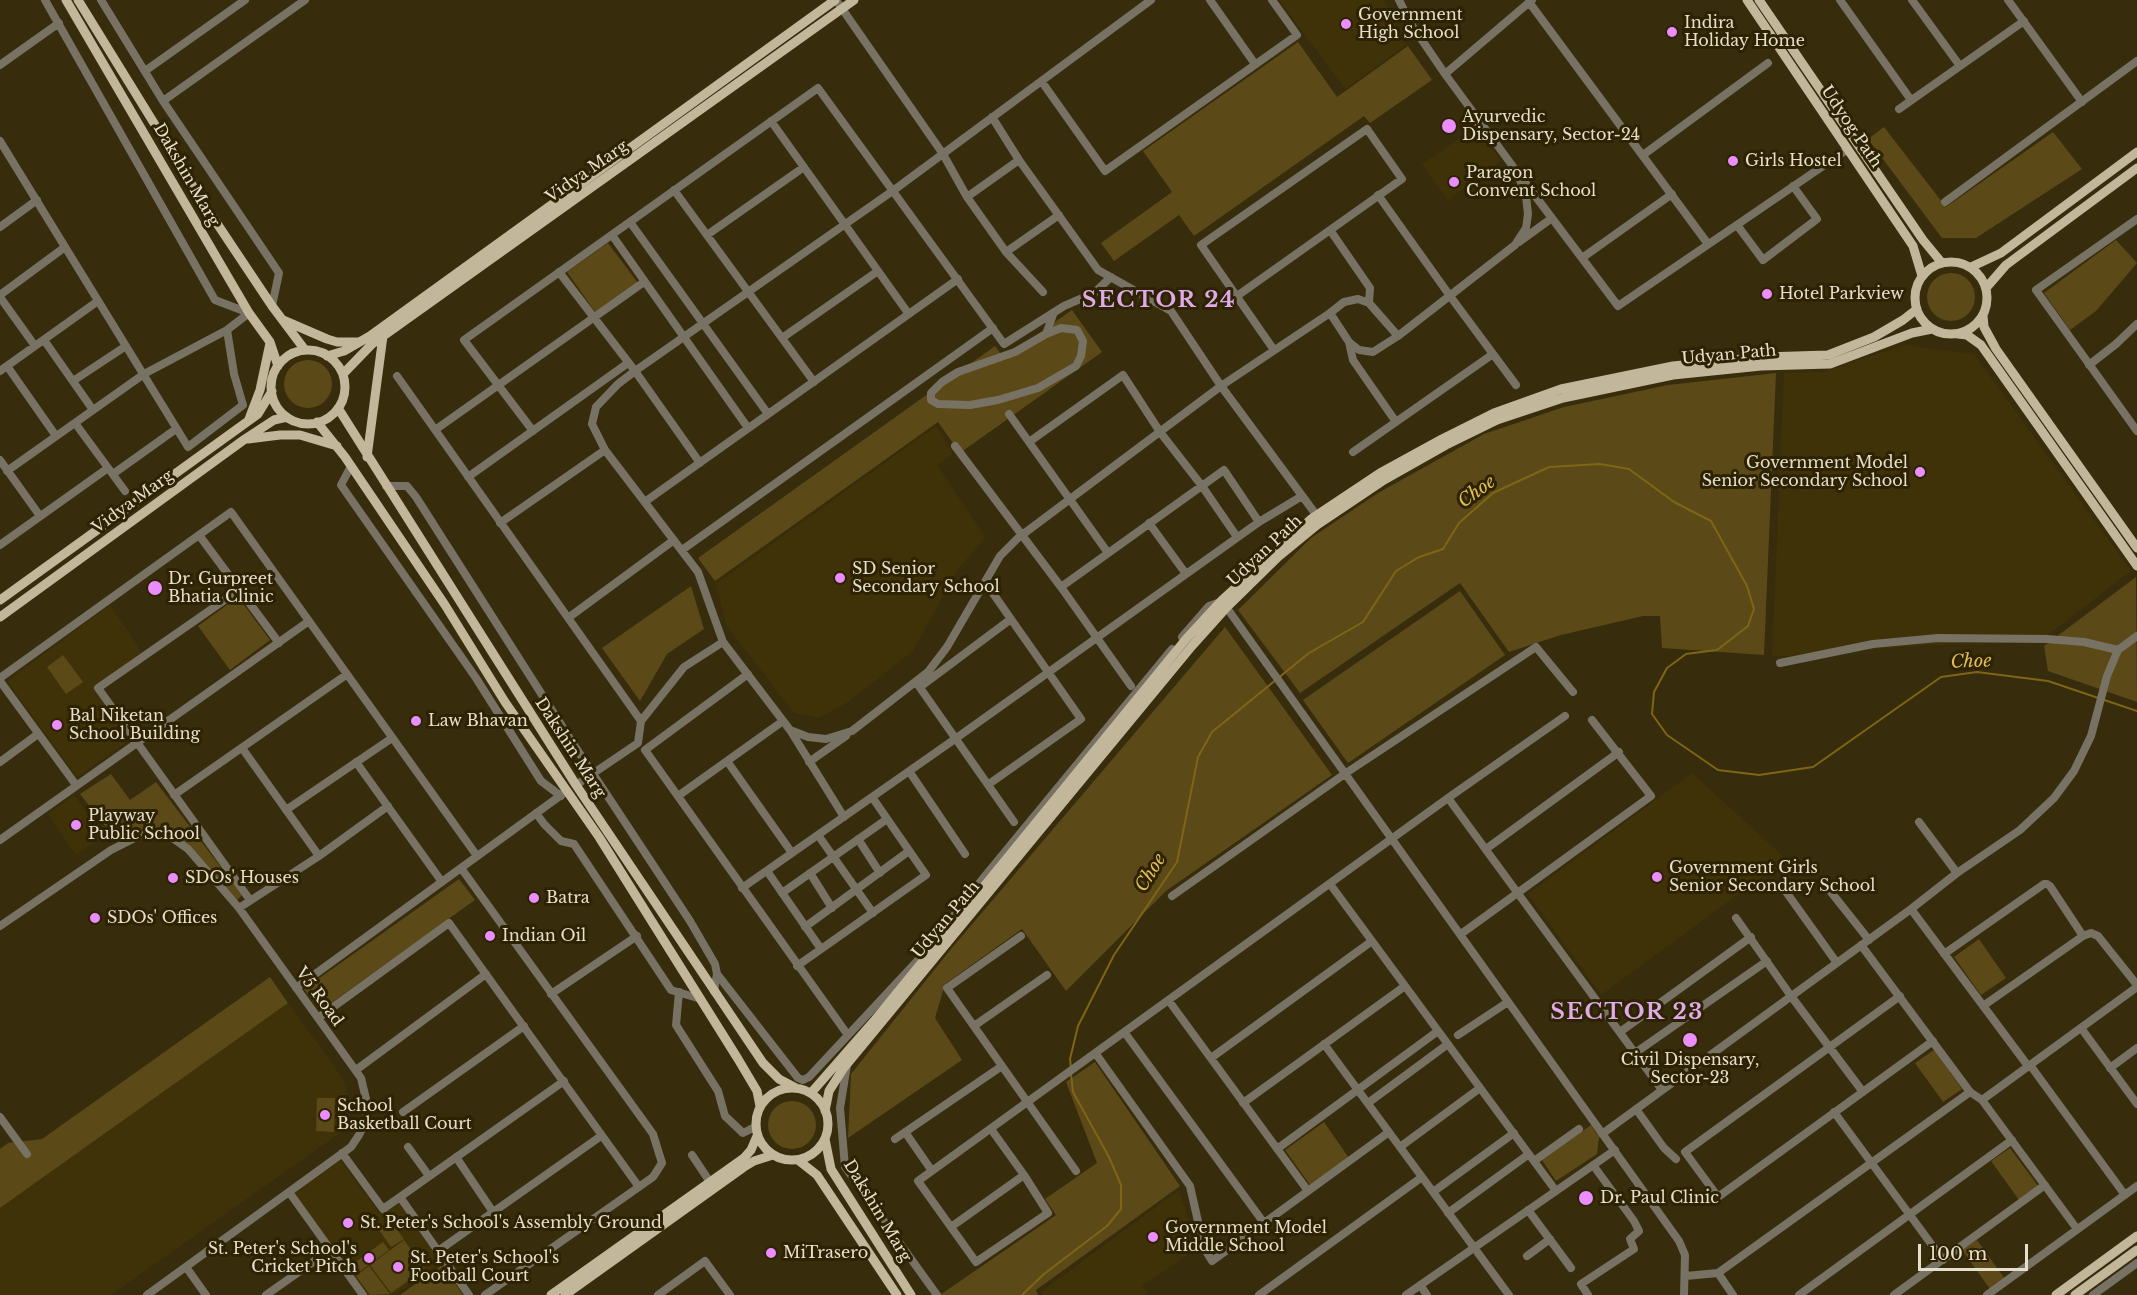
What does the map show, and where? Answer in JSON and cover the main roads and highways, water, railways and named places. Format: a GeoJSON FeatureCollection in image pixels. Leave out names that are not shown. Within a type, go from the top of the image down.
{"type":"FeatureCollection","features":[{"type":"Feature","properties":{"kind":"main road","name":"Dakshin Marg"},"geometry":{"type":"LineString","coordinates":[[66,0],[249,313],[270,342],[278,366]]}},
{"type":"Feature","properties":{"kind":"main road","name":"Dakshin Marg"},"geometry":{"type":"LineString","coordinates":[[78,0],[202,201],[304,350]]}},
{"type":"Feature","properties":{"kind":"main road","name":"Vidya Marg"},"geometry":{"type":"LineString","coordinates":[[327,356],[344,351],[360,342],[835,0]]}},
{"type":"Feature","properties":{"kind":"main road","name":"Vidya Marg"},"geometry":{"type":"LineString","coordinates":[[343,374],[382,336],[854,0]]}},
{"type":"Feature","properties":{"kind":"main road","name":"Udyog Path"},"geometry":{"type":"LineString","coordinates":[[1747,0],[1914,246],[1922,276]]}},
{"type":"Feature","properties":{"kind":"main road","name":"Udyog Path"},"geometry":{"type":"LineString","coordinates":[[1759,0],[1923,240],[1942,263]]}},
{"type":"Feature","properties":{"kind":"main road"},"geometry":{"type":"LineString","coordinates":[[1971,267],[2001,253],[2137,152]]}},
{"type":"Feature","properties":{"kind":"main road"},"geometry":{"type":"LineString","coordinates":[[1986,288],[2006,265],[2137,168]]}},
{"type":"Feature","properties":{"kind":"main road"},"geometry":{"type":"LineString","coordinates":[[2137,548],[1996,349],[1984,327],[1983,315],[1988,299],[1981,276],[1971,267],[1960,262],[1942,263],[1931,268],[1922,276],[1915,292],[1917,309],[1923,321],[1932,329],[1942,333],[1967,335],[1981,345],[2137,566]]}},
{"type":"Feature","properties":{"kind":"main road","name":"Udyan Path"},"geometry":{"type":"LineString","coordinates":[[811,1093],[874,1022],[1186,639],[1319,518],[1380,473],[1494,413],[1561,389],[1673,366],[1763,357],[1828,355],[1874,337],[1917,309]]}},
{"type":"Feature","properties":{"kind":"main road"},"geometry":{"type":"LineString","coordinates":[[1958,334],[1972,327],[1983,315]]}},
{"type":"Feature","properties":{"kind":"main road"},"geometry":{"type":"LineString","coordinates":[[281,319],[337,342],[360,342]]}},
{"type":"Feature","properties":{"kind":"main road","name":"Udyan Path"},"geometry":{"type":"LineString","coordinates":[[1319,518],[1446,445],[1497,420],[1563,398],[1672,375],[1761,366],[1830,364],[1912,333],[1932,329]]}},
{"type":"Feature","properties":{"kind":"main road"},"geometry":{"type":"LineString","coordinates":[[368,457],[382,336]]}},
{"type":"Feature","properties":{"kind":"main road"},"geometry":{"type":"LineString","coordinates":[[248,421],[260,390],[270,342]]}},
{"type":"Feature","properties":{"kind":"main road"},"geometry":{"type":"LineString","coordinates":[[304,350],[316,351],[327,356],[336,362],[343,374],[345,392],[338,408],[329,417],[317,422],[299,422],[287,417],[275,403],[272,391],[272,382],[278,366],[287,357],[304,350]]}},
{"type":"Feature","properties":{"kind":"main road","name":"Vidya Marg"},"geometry":{"type":"LineString","coordinates":[[0,600],[258,414],[272,391]]}},
{"type":"Feature","properties":{"kind":"main road","name":"Dakshin Marg"},"geometry":{"type":"LineString","coordinates":[[338,408],[576,785],[714,991],[763,1063],[779,1079],[796,1088]]}},
{"type":"Feature","properties":{"kind":"main road","name":"Vidya Marg"},"geometry":{"type":"LineString","coordinates":[[0,617],[245,439],[274,420],[287,417]]}},
{"type":"Feature","properties":{"kind":"main road","name":"Dakshin Marg"},"geometry":{"type":"LineString","coordinates":[[317,422],[351,466],[445,605],[564,793],[599,837],[757,1091],[760,1106]]}},
{"type":"Feature","properties":{"kind":"main road"},"geometry":{"type":"LineString","coordinates":[[245,439],[289,435],[312,438],[337,446]]}},
{"type":"Feature","properties":{"kind":"main road","name":"Udyan Path"},"geometry":{"type":"LineString","coordinates":[[825,1111],[829,1091],[847,1064],[1185,655],[1223,603]]}},
{"type":"Feature","properties":{"kind":"main road"},"geometry":{"type":"LineString","coordinates":[[551,1295],[744,1158],[751,1150],[760,1106],[774,1092],[796,1088],[811,1093],[825,1111],[828,1124],[825,1139],[818,1149],[810,1156],[798,1160],[783,1160],[768,1152],[756,1131]]}},
{"type":"Feature","properties":{"kind":"main road","name":"Dakshin Marg"},"geometry":{"type":"LineString","coordinates":[[825,1139],[831,1169],[911,1295]]}},
{"type":"Feature","properties":{"kind":"main road"},"geometry":{"type":"LineString","coordinates":[[565,1295],[744,1167],[773,1155]]}},
{"type":"Feature","properties":{"kind":"main road","name":"Dakshin Marg"},"geometry":{"type":"LineString","coordinates":[[798,1160],[817,1174],[897,1295]]}},
{"type":"Feature","properties":{"kind":"main road"},"geometry":{"type":"LineString","coordinates":[[2056,1295],[2137,1236]]}},
{"type":"Feature","properties":{"kind":"main road"},"geometry":{"type":"LineString","coordinates":[[2075,1295],[2137,1250]]}},
{"type":"Feature","properties":{"kind":"waterway","name":"Choe"},"geometry":{"type":"LineString","coordinates":[[1071,1068],[1070,1059],[1078,1026],[1114,955],[1177,862],[1198,757],[1212,732],[1309,653],[1363,622],[1396,571],[1419,557],[1443,549],[1459,523],[1493,493],[1549,467],[1600,464],[1629,469],[1674,502],[1711,521],[1747,586],[1754,609],[1748,626],[1717,650],[1686,654],[1667,668],[1654,692],[1652,714],[1667,735],[1718,770],[1759,775],[1813,767],[1941,677],[1977,672],[2048,681],[2137,711]]}},
{"type":"Feature","properties":{"kind":"waterway","name":"Choe"},"geometry":{"type":"LineString","coordinates":[[1022,1295],[1044,1274],[1107,1226],[1121,1209],[1121,1185],[1109,1157],[1073,1092],[1071,1074]]}},
{"type":"Feature","properties":{"kind":"place","name":"Government High School"},"geometry":{"type":"Point","coordinates":[1346,24]}},
{"type":"Feature","properties":{"kind":"place","name":"Indira Holiday Home"},"geometry":{"type":"Point","coordinates":[1672,32]}},
{"type":"Feature","properties":{"kind":"place","name":"Ayurvedic Dispensary, Sector-24"},"geometry":{"type":"Point","coordinates":[1449,126]}},
{"type":"Feature","properties":{"kind":"place","name":"Girls Hostel"},"geometry":{"type":"Point","coordinates":[1733,161]}},
{"type":"Feature","properties":{"kind":"place","name":"Paragon Convent School"},"geometry":{"type":"Point","coordinates":[1454,182]}},
{"type":"Feature","properties":{"kind":"place","name":"Hotel Parkview"},"geometry":{"type":"Point","coordinates":[1767,294]}},
{"type":"Feature","properties":{"kind":"place","name":"Government Model Senior Secondary School"},"geometry":{"type":"Point","coordinates":[1920,472]}},
{"type":"Feature","properties":{"kind":"place","name":"SD Senior Secondary School"},"geometry":{"type":"Point","coordinates":[840,578]}},
{"type":"Feature","properties":{"kind":"place","name":"Dr. Gurpreet Bhatia Clinic"},"geometry":{"type":"Point","coordinates":[155,588]}},
{"type":"Feature","properties":{"kind":"place","name":"Law Bhavan"},"geometry":{"type":"Point","coordinates":[416,721]}},
{"type":"Feature","properties":{"kind":"place","name":"Bal Niketan School Building"},"geometry":{"type":"Point","coordinates":[57,725]}},
{"type":"Feature","properties":{"kind":"place","name":"Playway Public School"},"geometry":{"type":"Point","coordinates":[76,825]}},
{"type":"Feature","properties":{"kind":"place","name":"Government Girls Senior Secondary School"},"geometry":{"type":"Point","coordinates":[1657,877]}},
{"type":"Feature","properties":{"kind":"place","name":"SDOs' Houses"},"geometry":{"type":"Point","coordinates":[173,878]}},
{"type":"Feature","properties":{"kind":"place","name":"Batra"},"geometry":{"type":"Point","coordinates":[534,898]}},
{"type":"Feature","properties":{"kind":"place","name":"SDOs' Offices"},"geometry":{"type":"Point","coordinates":[95,918]}},
{"type":"Feature","properties":{"kind":"place","name":"Indian Oil"},"geometry":{"type":"Point","coordinates":[490,936]}},
{"type":"Feature","properties":{"kind":"place","name":"Civil Dispensary, Sector-23"},"geometry":{"type":"Point","coordinates":[1690,1040]}},
{"type":"Feature","properties":{"kind":"place","name":"School Basketball Court"},"geometry":{"type":"Point","coordinates":[325,1115]}},
{"type":"Feature","properties":{"kind":"place","name":"Dr. Paul Clinic"},"geometry":{"type":"Point","coordinates":[1586,1198]}},
{"type":"Feature","properties":{"kind":"place","name":"St. Peter's School's Assembly Ground"},"geometry":{"type":"Point","coordinates":[348,1223]}},
{"type":"Feature","properties":{"kind":"place","name":"Government Model Middle School"},"geometry":{"type":"Point","coordinates":[1153,1237]}},
{"type":"Feature","properties":{"kind":"place","name":"MiTrasero"},"geometry":{"type":"Point","coordinates":[771,1253]}},
{"type":"Feature","properties":{"kind":"place","name":"St. Peter's School's Cricket Pitch"},"geometry":{"type":"Point","coordinates":[369,1258]}},
{"type":"Feature","properties":{"kind":"place","name":"St. Peter's School's Football Court"},"geometry":{"type":"Point","coordinates":[398,1267]}},
{"type":"Feature","properties":{"kind":"district","name":"SECTOR 24"},"geometry":{"type":"Point","coordinates":[1159,301]}},
{"type":"Feature","properties":{"kind":"district","name":"SECTOR 23"},"geometry":{"type":"Point","coordinates":[1627,1013]}}]}
